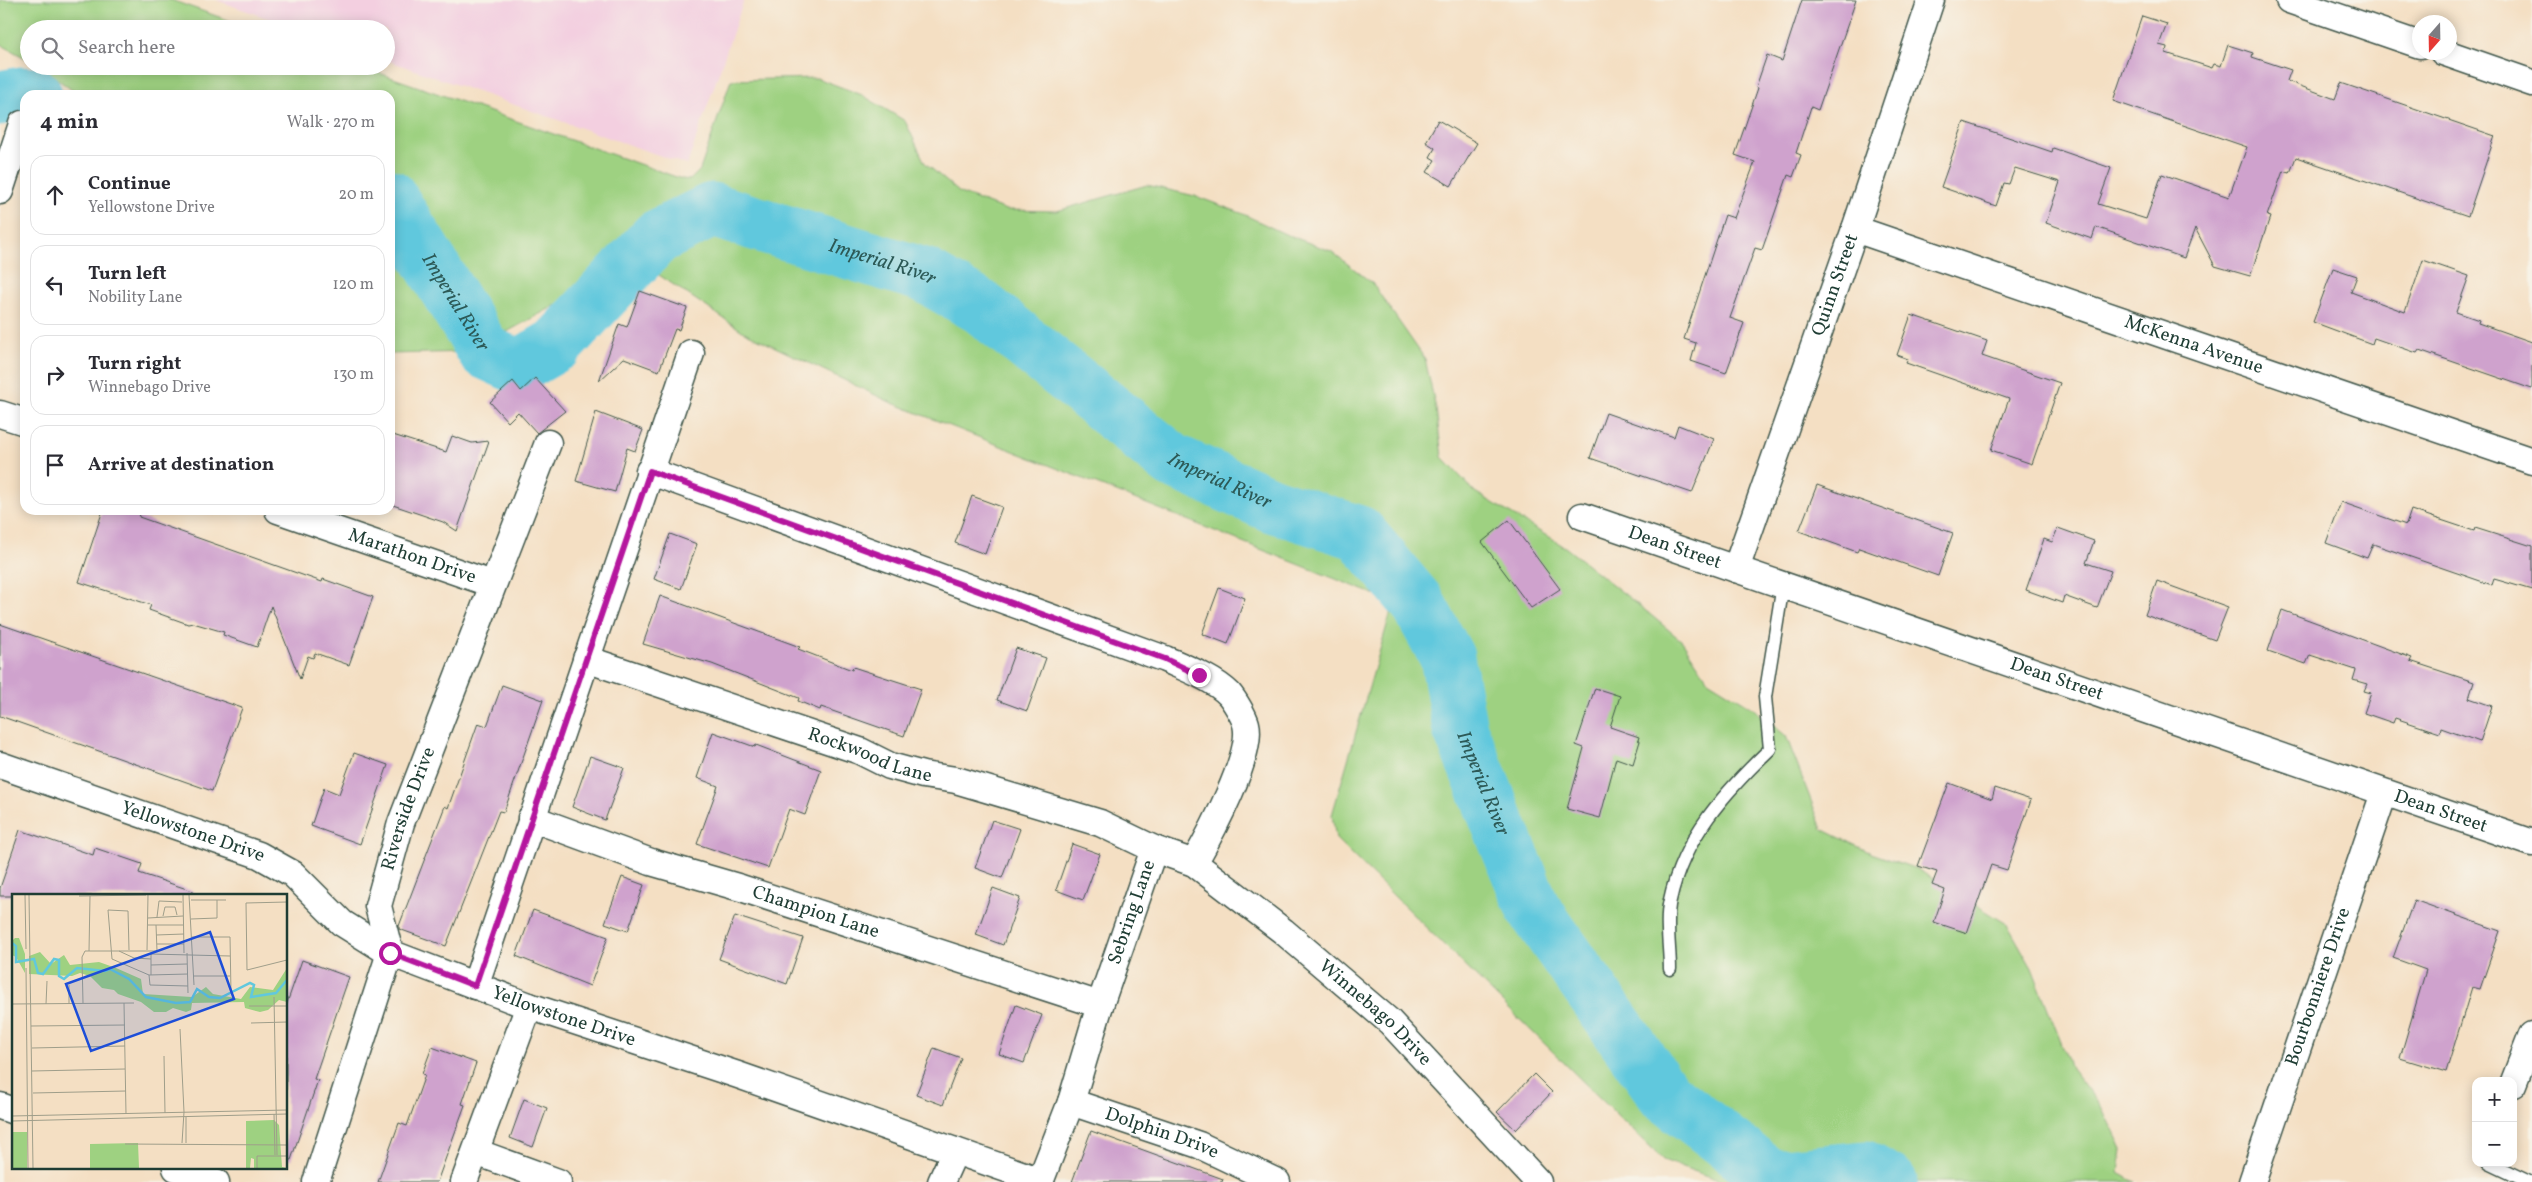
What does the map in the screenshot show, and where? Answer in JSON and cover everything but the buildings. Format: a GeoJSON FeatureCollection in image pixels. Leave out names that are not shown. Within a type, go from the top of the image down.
{"type":"FeatureCollection","features":[{"type":"Feature","properties":{"kind":"street","name":"Quinn Street"},"geometry":{"type":"LineString","coordinates":[[1736,569],[1855,229],[1931,0]]}},
{"type":"Feature","properties":{"kind":"street"},"geometry":{"type":"LineString","coordinates":[[2289,0],[2412,42]]}},
{"type":"Feature","properties":{"kind":"street"},"geometry":{"type":"LineString","coordinates":[[2457,57],[2532,83]]}},
{"type":"Feature","properties":{"kind":"street"},"geometry":{"type":"LineString","coordinates":[[0,191],[20,139]]}},
{"type":"Feature","properties":{"kind":"street","name":"McKenna Avenue"},"geometry":{"type":"LineString","coordinates":[[1855,229],[2532,461]]}},
{"type":"Feature","properties":{"kind":"street"},"geometry":{"type":"LineString","coordinates":[[475,986],[691,353]]}},
{"type":"Feature","properties":{"kind":"street"},"geometry":{"type":"LineString","coordinates":[[0,414],[20,420]]}},
{"type":"Feature","properties":{"kind":"street","name":"Riverside Drive"},"geometry":{"type":"LineString","coordinates":[[390,953],[378,906],[401,823],[548,443]]}},
{"type":"Feature","properties":{"kind":"street"},"geometry":{"type":"LineString","coordinates":[[650,471],[1165,659],[1211,682],[1229,694],[1246,724],[1244,757],[1215,825],[1194,863]]}},
{"type":"Feature","properties":{"kind":"street","name":"Marathon Drive"},"geometry":{"type":"LineString","coordinates":[[292,515],[492,584]]}},
{"type":"Feature","properties":{"kind":"street","name":"Dean Street"},"geometry":{"type":"LineString","coordinates":[[1582,516],[2532,843]]}},
{"type":"Feature","properties":{"kind":"street","name":"Rockwood Lane"},"geometry":{"type":"LineString","coordinates":[[586,659],[860,751],[890,766],[956,780],[1100,823],[1154,849]]}},
{"type":"Feature","properties":{"kind":"street","name":"Yellowstone Drive"},"geometry":{"type":"LineString","coordinates":[[0,765],[259,856],[293,874],[342,923],[390,953],[529,1006],[738,1075],[955,1150],[1040,1182]]}},
{"type":"Feature","properties":{"kind":"street","name":"Bourbonniere Drive"},"geometry":{"type":"LineString","coordinates":[[2252,1182],[2384,792]]}},
{"type":"Feature","properties":{"kind":"street","name":"Champion Lane"},"geometry":{"type":"LineString","coordinates":[[531,818],[651,862],[750,891],[1100,1005]]}},
{"type":"Feature","properties":{"kind":"street","name":"Sebring Lane"},"geometry":{"type":"LineString","coordinates":[[1040,1182],[1071,1102],[1100,1005],[1154,849],[1194,863]]}},
{"type":"Feature","properties":{"kind":"street","name":"Winnebago Drive"},"geometry":{"type":"LineString","coordinates":[[1194,863],[1283,931],[1390,1022],[1538,1182]]}},
{"type":"Feature","properties":{"kind":"street"},"geometry":{"type":"LineString","coordinates":[[316,1182],[390,953]]}},
{"type":"Feature","properties":{"kind":"street"},"geometry":{"type":"LineString","coordinates":[[464,1182],[529,1006]]}},
{"type":"Feature","properties":{"kind":"street"},"geometry":{"type":"LineString","coordinates":[[2516,1077],[2532,1034]]}},
{"type":"Feature","properties":{"kind":"street","name":"Dolphin Drive"},"geometry":{"type":"LineString","coordinates":[[1071,1102],[1199,1145],[1277,1182]]}},
{"type":"Feature","properties":{"kind":"street"},"geometry":{"type":"LineString","coordinates":[[0,1106],[12,1110]]}},
{"type":"Feature","properties":{"kind":"street"},"geometry":{"type":"LineString","coordinates":[[941,1182],[955,1150]]}},
{"type":"Feature","properties":{"kind":"street"},"geometry":{"type":"LineString","coordinates":[[476,1152],[558,1182]]}},
{"type":"Feature","properties":{"kind":"street"},"geometry":{"type":"LineString","coordinates":[[182,1170],[216,1182]]}},
{"type":"Feature","properties":{"kind":"lane"},"geometry":{"type":"LineString","coordinates":[[1670,969],[1669,901],[1685,856],[1703,821],[1740,778],[1770,749],[1765,697],[1783,585]]}},
{"type":"Feature","properties":{"kind":"lane"},"geometry":{"type":"LineString","coordinates":[[2497,1167],[2529,1182]]}},
{"type":"Feature","properties":{"kind":"shaded area"},"geometry":{"type":"Polygon","coordinates":[[[216,0],[744,0],[687,165],[395,63],[395,20],[273,20],[216,0]]]}},
{"type":"Feature","properties":{"kind":"green space"},"geometry":{"type":"Polygon","coordinates":[[[0,0],[171,0],[228,20],[20,20],[20,55],[0,44],[0,0]]]}},
{"type":"Feature","properties":{"kind":"green space"},"geometry":{"type":"Polygon","coordinates":[[[51,75],[385,75],[682,179],[690,180],[700,170],[731,80],[817,78],[862,95],[905,121],[925,163],[960,193],[1006,210],[1057,211],[1147,185],[1195,196],[1331,251],[1372,283],[1425,359],[1436,409],[1442,457],[1475,492],[1565,547],[1682,641],[1708,680],[1750,706],[1786,736],[1822,829],[1871,853],[1917,869],[2007,924],[2032,968],[2071,1068],[2102,1108],[2122,1150],[2119,1173],[2135,1182],[1724,1182],[1663,1160],[1336,839],[1332,815],[1390,615],[1390,606],[1386,599],[890,402],[744,332],[647,267],[638,268],[580,292],[470,352],[395,354],[395,90],[72,90],[51,75]]]}},
{"type":"Feature","properties":{"kind":"waterway","name":"Imperial River"},"geometry":{"type":"LineString","coordinates":[[0,98],[20,94]]}},
{"type":"Feature","properties":{"kind":"waterway","name":"Imperial River"},"geometry":{"type":"LineString","coordinates":[[395,205],[485,352],[518,367],[556,345],[657,237],[712,210],[924,275],[981,307],[1173,461],[1272,505],[1359,533],[1417,602],[1447,657],[1460,729],[1533,908],[1665,1095],[1772,1177],[1865,1168],[1890,1182]]}},
{"type":"Feature","properties":{"kind":"route"},"geometry":{"type":"LineString","coordinates":[[390,953],[475,986],[650,471],[1165,659],[1199,675]]}}]}
